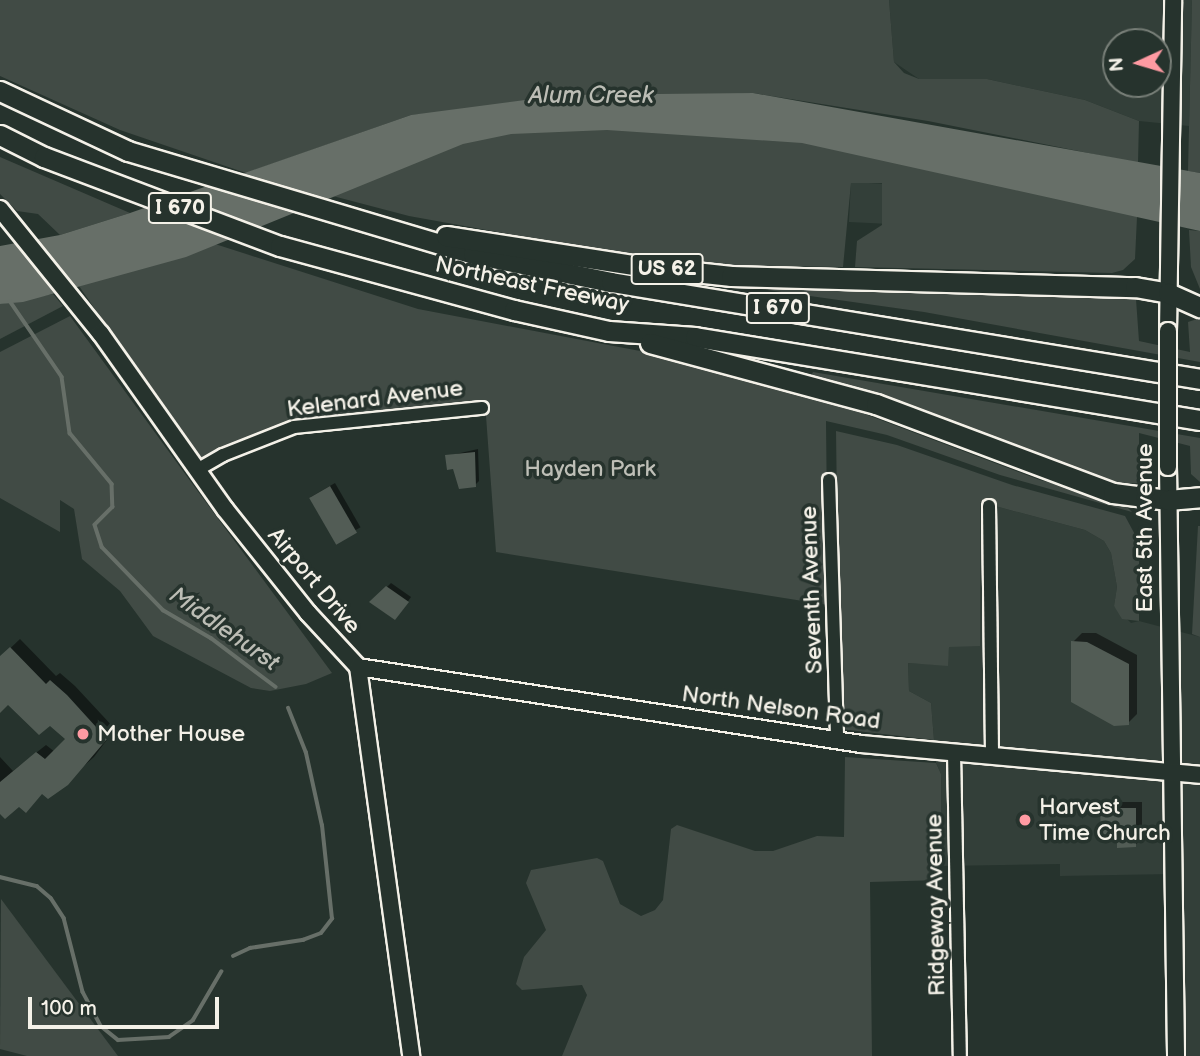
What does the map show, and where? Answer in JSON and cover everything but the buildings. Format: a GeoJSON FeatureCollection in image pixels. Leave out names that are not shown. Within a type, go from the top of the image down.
{"type":"FeatureCollection","features":[{"type":"Feature","properties":{"kind":"highway","name":"Northeast Freeway"},"geometry":{"type":"LineString","coordinates":[[0,91],[128,151],[473,254],[611,282],[1130,364],[1200,379]]}},
{"type":"Feature","properties":{"kind":"highway","name":"Northeast Freeway"},"geometry":{"type":"LineString","coordinates":[[0,135],[44,157],[316,257],[609,331],[695,337],[1200,419]]}},
{"type":"Feature","properties":{"kind":"highway","name":"US 62"},"geometry":{"type":"LineString","coordinates":[[359,222],[639,267],[732,276],[1135,287],[1168,293]]}},
{"type":"Feature","properties":{"kind":"highway"},"geometry":{"type":"LineString","coordinates":[[1168,293],[1200,307]]}},
{"type":"Feature","properties":{"kind":"highway"},"geometry":{"type":"LineString","coordinates":[[609,331],[876,404],[1055,467],[1113,493],[1168,500],[1200,497]]}},
{"type":"Feature","properties":{"kind":"main road","name":"East 5th Avenue"},"geometry":{"type":"LineString","coordinates":[[1173,0],[1169,110],[1168,500],[1169,772],[1176,1056]]}},
{"type":"Feature","properties":{"kind":"main road","name":"Airport Drive"},"geometry":{"type":"LineString","coordinates":[[0,209],[101,334],[197,470],[308,614],[358,667],[411,1056]]}},
{"type":"Feature","properties":{"kind":"main road","name":"North Nelson Road"},"geometry":{"type":"LineString","coordinates":[[358,667],[837,740],[1200,775]]}},
{"type":"Feature","properties":{"kind":"street","name":"Kelenard Avenue"},"geometry":{"type":"LineString","coordinates":[[197,470],[223,455],[294,427],[482,408]]}},
{"type":"Feature","properties":{"kind":"street","name":"Seventh Avenue"},"geometry":{"type":"LineString","coordinates":[[829,480],[837,740]]}},
{"type":"Feature","properties":{"kind":"street"},"geometry":{"type":"LineString","coordinates":[[989,506],[992,756]]}},
{"type":"Feature","properties":{"kind":"street","name":"Ridgeway Avenue"},"geometry":{"type":"LineString","coordinates":[[954,753],[960,1056]]}},
{"type":"Feature","properties":{"kind":"shaded area"},"geometry":{"type":"Polygon","coordinates":[[[889,0],[1192,0],[1189,126],[1139,121],[1085,100],[987,79],[919,79],[894,62],[889,0]]]}},
{"type":"Feature","properties":{"kind":"shaded area"},"geometry":{"type":"Polygon","coordinates":[[[851,182],[887,184],[885,224],[849,222],[851,182]]]}},
{"type":"Feature","properties":{"kind":"shaded area"},"geometry":{"type":"Polygon","coordinates":[[[980,502],[1085,530],[1104,541],[1111,553],[1117,587],[1114,606],[1131,623],[1139,621],[1200,637],[1200,1056],[1172,1056],[1171,874],[1060,876],[1060,864],[942,866],[941,774],[936,763],[931,703],[909,691],[908,663],[947,665],[949,646],[980,646],[980,502]]]}},
{"type":"Feature","properties":{"kind":"green space"},"geometry":{"type":"Polygon","coordinates":[[[0,0],[889,0],[894,62],[904,73],[919,79],[987,79],[1085,100],[1139,121],[1138,163],[928,121],[753,93],[411,115],[246,173],[120,130],[0,76],[0,0]]]}},
{"type":"Feature","properties":{"kind":"green space"},"geometry":{"type":"Polygon","coordinates":[[[1192,0],[1200,0],[1200,173],[1188,171],[1192,0]]]}},
{"type":"Feature","properties":{"kind":"green space"},"geometry":{"type":"Polygon","coordinates":[[[464,122],[758,123],[1138,196],[1135,259],[1123,270],[1112,273],[855,267],[857,241],[882,225],[882,183],[851,183],[843,267],[722,265],[630,256],[409,216],[329,195],[464,122]]]}},
{"type":"Feature","properties":{"kind":"green space"},"geometry":{"type":"Polygon","coordinates":[[[0,157],[130,213],[60,235],[38,214],[17,211],[0,194],[0,157]]]}},
{"type":"Feature","properties":{"kind":"green space"},"geometry":{"type":"Polygon","coordinates":[[[1189,230],[1200,231],[1200,289],[1191,267],[1189,230]]]}},
{"type":"Feature","properties":{"kind":"green space","name":"Hayden Park"},"geometry":{"type":"Polygon","coordinates":[[[215,244],[418,309],[693,361],[825,399],[1040,480],[1122,502],[1132,512],[1000,475],[887,435],[826,421],[828,605],[496,552],[486,416],[290,433],[239,449],[207,471],[79,286],[215,244]]]}},
{"type":"Feature","properties":{"kind":"green space"},"geometry":{"type":"Polygon","coordinates":[[[755,283],[1136,299],[1139,341],[1190,352],[1188,322],[1200,318],[1200,362],[924,312],[754,288],[755,283]]]}},
{"type":"Feature","properties":{"kind":"green space"},"geometry":{"type":"Polygon","coordinates":[[[53,294],[63,306],[0,339],[0,304],[53,294]]]}},
{"type":"Feature","properties":{"kind":"green space"},"geometry":{"type":"Polygon","coordinates":[[[70,316],[332,673],[306,684],[270,691],[251,688],[153,636],[120,591],[82,559],[74,509],[60,500],[60,532],[0,498],[0,352],[70,316]]]}},
{"type":"Feature","properties":{"kind":"green space"},"geometry":{"type":"Polygon","coordinates":[[[813,372],[1200,438],[1200,482],[1191,474],[1190,446],[1139,433],[1139,483],[1123,484],[810,378],[813,372]]]}},
{"type":"Feature","properties":{"kind":"green space"},"geometry":{"type":"Polygon","coordinates":[[[836,431],[897,445],[1012,485],[1125,516],[1139,542],[1139,621],[1122,619],[1114,606],[1117,587],[1111,553],[1104,541],[1085,530],[980,502],[980,646],[949,647],[948,666],[908,663],[909,691],[931,703],[934,740],[840,729],[836,431]]]}},
{"type":"Feature","properties":{"kind":"green space"},"geometry":{"type":"Polygon","coordinates":[[[1200,526],[1200,637],[1192,634],[1200,526]]]}},
{"type":"Feature","properties":{"kind":"green space"},"geometry":{"type":"Polygon","coordinates":[[[845,757],[936,763],[941,774],[942,880],[870,882],[872,1056],[562,1056],[587,995],[582,985],[522,990],[516,984],[524,957],[546,930],[526,883],[531,870],[597,858],[603,861],[620,904],[641,916],[655,910],[663,900],[671,829],[677,825],[755,851],[773,851],[817,836],[844,837],[845,757]]]}},
{"type":"Feature","properties":{"kind":"green space"},"geometry":{"type":"Polygon","coordinates":[[[1,899],[118,1056],[27,1056],[0,1049],[1,899]]]}},
{"type":"Feature","properties":{"kind":"water","name":"Alum Creek"},"geometry":{"type":"Polygon","coordinates":[[[753,93],[1200,173],[1200,231],[802,143],[607,130],[511,134],[463,144],[186,257],[23,302],[0,304],[0,246],[60,235],[130,213],[411,115],[563,95],[753,93]]]}},
{"type":"Feature","properties":{"kind":"waterway","name":"Middlehurst"},"geometry":{"type":"LineString","coordinates":[[10,301],[62,377],[70,433],[112,484],[113,507],[95,525],[102,547],[163,610],[211,638],[276,687]]}},
{"type":"Feature","properties":{"kind":"waterway","name":"Middlehurst"},"geometry":{"type":"LineString","coordinates":[[233,956],[250,948],[303,940],[321,933],[332,919],[322,826],[306,753],[288,708]]}},
{"type":"Feature","properties":{"kind":"waterway","name":"Middlehurst"},"geometry":{"type":"LineString","coordinates":[[0,877],[37,886],[51,898],[64,918],[83,992],[101,1026],[118,1040],[169,1037],[193,1020],[221,972]]}},
{"type":"Feature","properties":{"kind":"place","name":"Mother House"},"geometry":{"type":"Point","coordinates":[83,734]}},
{"type":"Feature","properties":{"kind":"place","name":"Harvest Time Church"},"geometry":{"type":"Point","coordinates":[1025,820]}}]}
